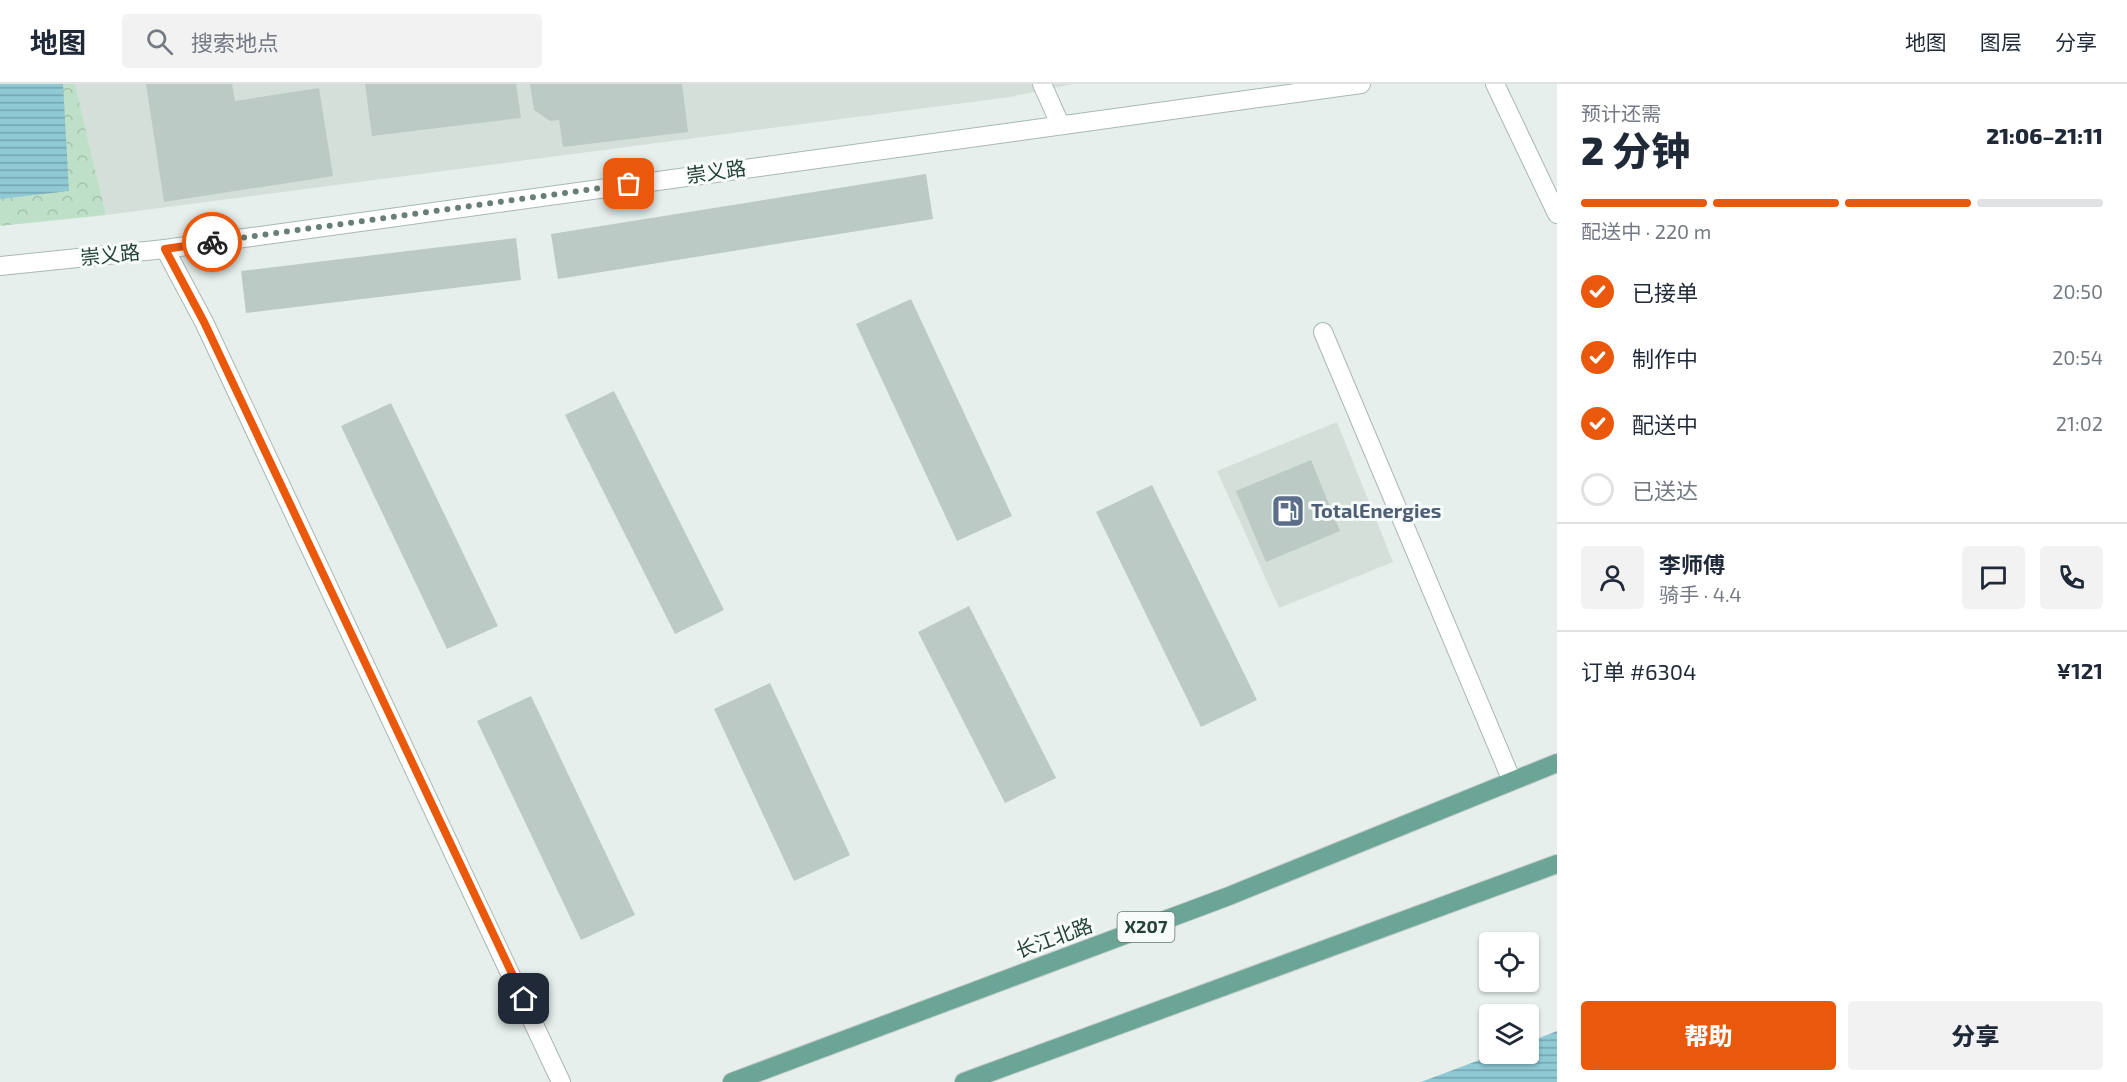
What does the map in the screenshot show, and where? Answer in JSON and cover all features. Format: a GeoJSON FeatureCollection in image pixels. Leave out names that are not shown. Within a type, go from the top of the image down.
{"type":"FeatureCollection","features":[{"type":"Feature","properties":{"kind":"main road","name":"长江北路"},"geometry":{"type":"LineString","coordinates":[[732,1082],[1228,896],[1557,763]]}},
{"type":"Feature","properties":{"kind":"main road"},"geometry":{"type":"LineString","coordinates":[[964,1082],[1557,864]]}},
{"type":"Feature","properties":{"kind":"street"},"geometry":{"type":"LineString","coordinates":[[1042,84],[1060,124]]}},
{"type":"Feature","properties":{"kind":"street","name":"崇义路"},"geometry":{"type":"LineString","coordinates":[[0,266],[165,249],[1361,84]]}},
{"type":"Feature","properties":{"kind":"street"},"geometry":{"type":"LineString","coordinates":[[1495,84],[1557,214]]}},
{"type":"Feature","properties":{"kind":"street"},"geometry":{"type":"LineString","coordinates":[[165,249],[204,322],[561,1082]]}},
{"type":"Feature","properties":{"kind":"street"},"geometry":{"type":"LineString","coordinates":[[1323,332],[1512,781]]}},
{"type":"Feature","properties":{"kind":"shaded area"},"geometry":{"type":"Polygon","coordinates":[[[75,84],[1073,84],[1010,97],[106,215],[75,84]]]}},
{"type":"Feature","properties":{"kind":"shaded area"},"geometry":{"type":"Polygon","coordinates":[[[1337,422],[1393,562],[1279,608],[1217,471],[1337,422]]]}},
{"type":"Feature","properties":{"kind":"green space"},"geometry":{"type":"Polygon","coordinates":[[[0,84],[75,84],[106,215],[0,226],[0,84]]]}},
{"type":"Feature","properties":{"kind":"water"},"geometry":{"type":"Polygon","coordinates":[[[0,84],[63,84],[69,191],[0,199],[0,84]]]}},
{"type":"Feature","properties":{"kind":"water"},"geometry":{"type":"Polygon","coordinates":[[[1557,1031],[1557,1082],[1421,1082],[1479,1060],[1479,1064],[1539,1064],[1539,1038],[1557,1031]]]}},
{"type":"Feature","properties":{"kind":"building"},"geometry":{"type":"Polygon","coordinates":[[[146,84],[232,84],[235,101],[319,88],[333,176],[164,202],[146,84]]]}},
{"type":"Feature","properties":{"kind":"building"},"geometry":{"type":"Polygon","coordinates":[[[365,84],[516,84],[521,118],[372,136],[365,84]]]}},
{"type":"Feature","properties":{"kind":"building"},"geometry":{"type":"Polygon","coordinates":[[[530,84],[682,84],[688,132],[563,147],[559,120],[550,121],[534,110],[530,84]]]}},
{"type":"Feature","properties":{"kind":"building"},"geometry":{"type":"Polygon","coordinates":[[[926,174],[933,219],[558,279],[551,234],[926,174]]]}},
{"type":"Feature","properties":{"kind":"building"},"geometry":{"type":"Polygon","coordinates":[[[516,238],[521,280],[246,313],[241,271],[516,238]]]}},
{"type":"Feature","properties":{"kind":"building"},"geometry":{"type":"Polygon","coordinates":[[[911,299],[1012,516],[957,541],[856,324],[911,299]]]}},
{"type":"Feature","properties":{"kind":"building"},"geometry":{"type":"Polygon","coordinates":[[[614,391],[724,610],[675,634],[565,415],[614,391]]]}},
{"type":"Feature","properties":{"kind":"building"},"geometry":{"type":"Polygon","coordinates":[[[391,403],[498,626],[447,649],[341,426],[391,403]]]}},
{"type":"Feature","properties":{"kind":"building","name":"TotalEnergies"},"geometry":{"type":"Polygon","coordinates":[[[1311,460],[1340,531],[1266,562],[1236,491],[1311,460]]]}},
{"type":"Feature","properties":{"kind":"building"},"geometry":{"type":"Polygon","coordinates":[[[1152,485],[1257,700],[1201,727],[1096,512],[1152,485]]]}},
{"type":"Feature","properties":{"kind":"building"},"geometry":{"type":"Polygon","coordinates":[[[969,606],[1056,778],[1005,803],[918,632],[969,606]]]}},
{"type":"Feature","properties":{"kind":"building"},"geometry":{"type":"Polygon","coordinates":[[[770,683],[850,855],[794,881],[714,709],[770,683]]]}},
{"type":"Feature","properties":{"kind":"building"},"geometry":{"type":"Polygon","coordinates":[[[531,696],[635,915],[581,940],[477,721],[531,696]]]}},
{"type":"Feature","properties":{"kind":"way so far"},"geometry":{"type":"LineString","coordinates":[[212,242],[629,184]]}},
{"type":"Feature","properties":{"kind":"place","name":"TotalEnergies"},"geometry":{"type":"Point","coordinates":[1288,511]}},
{"type":"Feature","properties":{"kind":"route"},"geometry":{"type":"LineString","coordinates":[[212,242],[165,249],[204,322],[524,999]]}}]}
